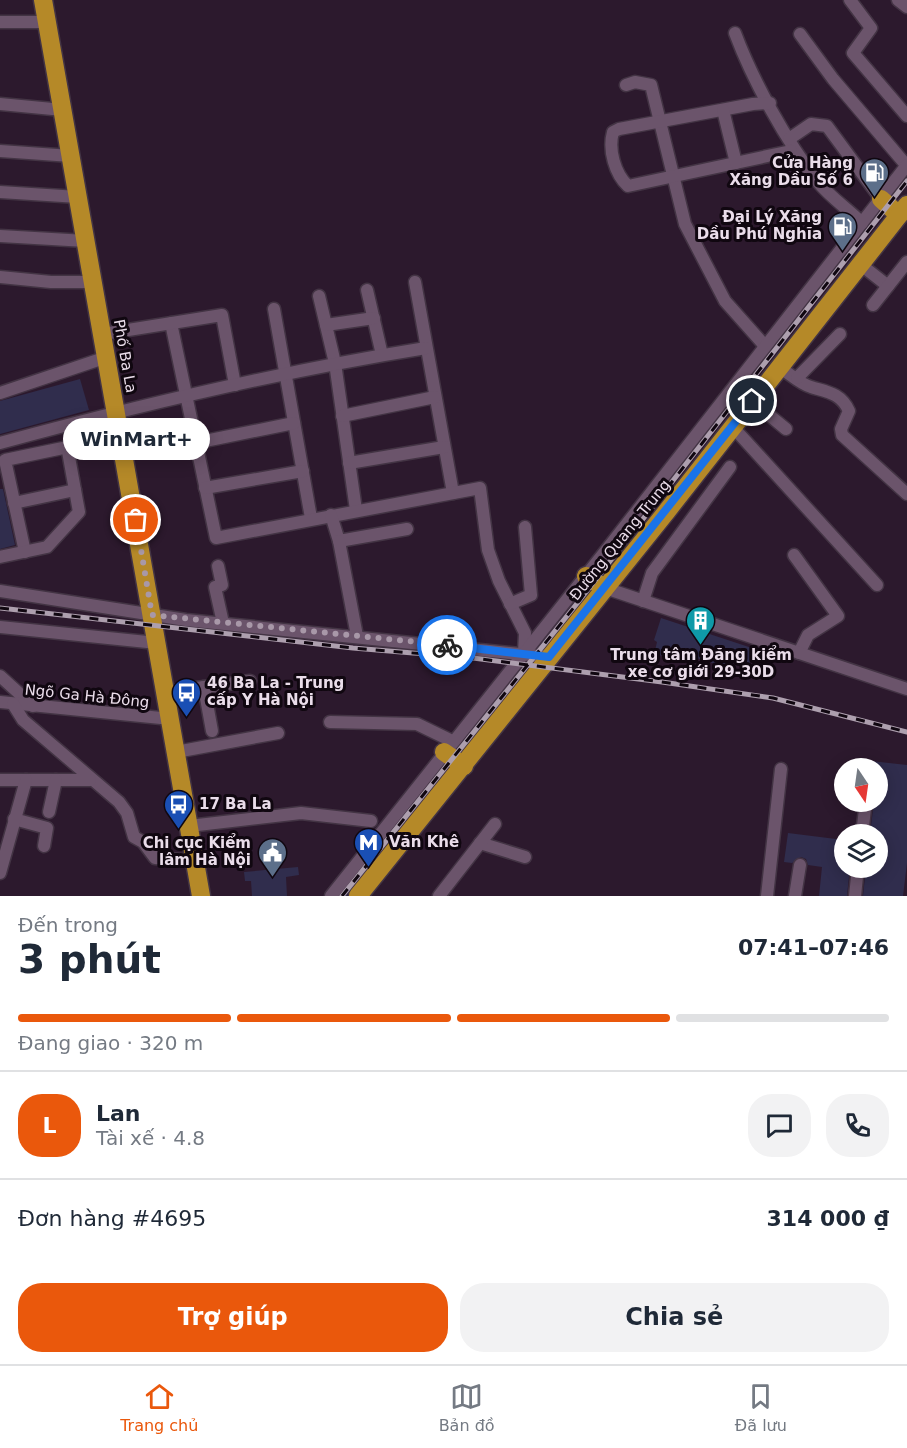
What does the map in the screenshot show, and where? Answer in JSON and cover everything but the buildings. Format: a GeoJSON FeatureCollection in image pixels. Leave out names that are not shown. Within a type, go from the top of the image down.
{"type":"FeatureCollection","features":[{"type":"Feature","properties":{"kind":"highway","name":"Phố Ba La"},"geometry":{"type":"LineString","coordinates":[[44,0],[201,896]]}},
{"type":"Feature","properties":{"kind":"highway"},"geometry":{"type":"LineString","coordinates":[[881,199],[903,210]]}},
{"type":"Feature","properties":{"kind":"highway","name":"Đường Quang Trung"},"geometry":{"type":"LineString","coordinates":[[358,896],[464,766],[903,210]]}},
{"type":"Feature","properties":{"kind":"highway"},"geometry":{"type":"LineString","coordinates":[[586,576],[605,588]]}},
{"type":"Feature","properties":{"kind":"highway"},"geometry":{"type":"LineString","coordinates":[[448,747],[464,766]]}},
{"type":"Feature","properties":{"kind":"street"},"geometry":{"type":"LineString","coordinates":[[850,0],[871,28],[854,53],[907,116]]}},
{"type":"Feature","properties":{"kind":"street"},"geometry":{"type":"LineString","coordinates":[[898,0],[907,8]]}},
{"type":"Feature","properties":{"kind":"street"},"geometry":{"type":"LineString","coordinates":[[0,21],[47,22]]}},
{"type":"Feature","properties":{"kind":"street"},"geometry":{"type":"LineString","coordinates":[[735,33],[751,75],[770,104],[790,145],[819,184],[862,223]]}},
{"type":"Feature","properties":{"kind":"street"},"geometry":{"type":"LineString","coordinates":[[331,896],[586,576],[907,166],[834,79],[800,34]]}},
{"type":"Feature","properties":{"kind":"street"},"geometry":{"type":"LineString","coordinates":[[626,85],[635,82],[651,85],[672,176],[686,224],[724,301],[765,346]]}},
{"type":"Feature","properties":{"kind":"street"},"geometry":{"type":"LineString","coordinates":[[0,104],[63,110]]}},
{"type":"Feature","properties":{"kind":"street"},"geometry":{"type":"LineString","coordinates":[[770,104],[723,110],[613,132],[611,141],[616,171],[628,186],[736,163],[790,145],[811,124],[827,126],[881,199]]}},
{"type":"Feature","properties":{"kind":"street"},"geometry":{"type":"LineString","coordinates":[[723,110],[736,163]]}},
{"type":"Feature","properties":{"kind":"street"},"geometry":{"type":"LineString","coordinates":[[0,151],[71,156]]}},
{"type":"Feature","properties":{"kind":"street"},"geometry":{"type":"LineString","coordinates":[[0,192],[78,196]]}},
{"type":"Feature","properties":{"kind":"street"},"geometry":{"type":"LineString","coordinates":[[0,236],[86,241]]}},
{"type":"Feature","properties":{"kind":"street"},"geometry":{"type":"LineString","coordinates":[[873,305],[907,262]]}},
{"type":"Feature","properties":{"kind":"street"},"geometry":{"type":"LineString","coordinates":[[860,264],[888,286]]}},
{"type":"Feature","properties":{"kind":"street"},"geometry":{"type":"LineString","coordinates":[[0,277],[51,282],[94,282]]}},
{"type":"Feature","properties":{"kind":"street"},"geometry":{"type":"LineString","coordinates":[[415,282],[453,493]]}},
{"type":"Feature","properties":{"kind":"street"},"geometry":{"type":"LineString","coordinates":[[367,290],[382,355]]}},
{"type":"Feature","properties":{"kind":"street"},"geometry":{"type":"LineString","coordinates":[[319,296],[335,363],[356,510]]}},
{"type":"Feature","properties":{"kind":"street"},"geometry":{"type":"LineString","coordinates":[[274,309],[311,518]]}},
{"type":"Feature","properties":{"kind":"street"},"geometry":{"type":"LineString","coordinates":[[103,334],[222,315],[235,385]]}},
{"type":"Feature","properties":{"kind":"street"},"geometry":{"type":"LineString","coordinates":[[326,325],[374,318]]}},
{"type":"Feature","properties":{"kind":"street"},"geometry":{"type":"LineString","coordinates":[[171,323],[184,396],[216,538],[311,518],[480,488],[488,550],[510,604],[525,633],[524,652]]}},
{"type":"Feature","properties":{"kind":"street"},"geometry":{"type":"LineString","coordinates":[[797,378],[840,334]]}},
{"type":"Feature","properties":{"kind":"street"},"geometry":{"type":"LineString","coordinates":[[0,443],[117,411],[184,396],[335,363],[426,348]]}},
{"type":"Feature","properties":{"kind":"street"},"geometry":{"type":"LineString","coordinates":[[0,393],[107,357]]}},
{"type":"Feature","properties":{"kind":"street"},"geometry":{"type":"LineString","coordinates":[[779,367],[811,387],[831,392],[847,407],[849,411],[841,429],[842,435],[907,494]]}},
{"type":"Feature","properties":{"kind":"street"},"geometry":{"type":"LineString","coordinates":[[342,416],[435,397]]}},
{"type":"Feature","properties":{"kind":"street"},"geometry":{"type":"LineString","coordinates":[[752,401],[786,429]]}},
{"type":"Feature","properties":{"kind":"street"},"geometry":{"type":"LineString","coordinates":[[195,443],[294,423]]}},
{"type":"Feature","properties":{"kind":"street"},"geometry":{"type":"LineString","coordinates":[[732,426],[877,585]]}},
{"type":"Feature","properties":{"kind":"street"},"geometry":{"type":"LineString","coordinates":[[25,552],[6,459],[121,436]]}},
{"type":"Feature","properties":{"kind":"street"},"geometry":{"type":"LineString","coordinates":[[0,557],[47,547],[79,513],[67,446]]}},
{"type":"Feature","properties":{"kind":"street"},"geometry":{"type":"LineString","coordinates":[[349,464],[444,447]]}},
{"type":"Feature","properties":{"kind":"street"},"geometry":{"type":"LineString","coordinates":[[643,601],[652,573],[730,467]]}},
{"type":"Feature","properties":{"kind":"street"},"geometry":{"type":"LineString","coordinates":[[205,488],[303,471]]}},
{"type":"Feature","properties":{"kind":"street"},"geometry":{"type":"LineString","coordinates":[[14,503],[75,490]]}},
{"type":"Feature","properties":{"kind":"street"},"geometry":{"type":"LineString","coordinates":[[331,515],[339,541],[357,636]]}},
{"type":"Feature","properties":{"kind":"street"},"geometry":{"type":"LineString","coordinates":[[510,604],[531,595],[525,527]]}},
{"type":"Feature","properties":{"kind":"street"},"geometry":{"type":"LineString","coordinates":[[339,541],[407,529]]}},
{"type":"Feature","properties":{"kind":"street"},"geometry":{"type":"LineString","coordinates":[[794,555],[838,616],[808,635],[799,653]]}},
{"type":"Feature","properties":{"kind":"street"},"geometry":{"type":"LineString","coordinates":[[218,566],[222,585],[215,587],[223,623]]}},
{"type":"Feature","properties":{"kind":"street"},"geometry":{"type":"LineString","coordinates":[[605,588],[907,689]]}},
{"type":"Feature","properties":{"kind":"street"},"geometry":{"type":"LineString","coordinates":[[0,591],[152,615],[524,652],[549,657]]}},
{"type":"Feature","properties":{"kind":"street"},"geometry":{"type":"LineString","coordinates":[[0,627],[157,643]]}},
{"type":"Feature","properties":{"kind":"street"},"geometry":{"type":"LineString","coordinates":[[0,676],[33,706]]}},
{"type":"Feature","properties":{"kind":"street"},"geometry":{"type":"LineString","coordinates":[[166,692],[250,681]]}},
{"type":"Feature","properties":{"kind":"street"},"geometry":{"type":"LineString","coordinates":[[204,687],[212,731]]}},
{"type":"Feature","properties":{"kind":"street","name":"Ngõ Ga Hà Đông"},"geometry":{"type":"LineString","coordinates":[[0,702],[171,719]]}},
{"type":"Feature","properties":{"kind":"street"},"geometry":{"type":"LineString","coordinates":[[13,704],[23,720],[90,780],[119,802],[127,813],[134,837],[143,842],[155,858],[195,861]]}},
{"type":"Feature","properties":{"kind":"street"},"geometry":{"type":"LineString","coordinates":[[330,722],[417,724],[448,747]]}},
{"type":"Feature","properties":{"kind":"street"},"geometry":{"type":"LineString","coordinates":[[176,752],[278,733]]}},
{"type":"Feature","properties":{"kind":"street"},"geometry":{"type":"LineString","coordinates":[[767,896],[781,769]]}},
{"type":"Feature","properties":{"kind":"street"},"geometry":{"type":"LineString","coordinates":[[0,780],[90,780]]}},
{"type":"Feature","properties":{"kind":"street"},"geometry":{"type":"LineString","coordinates":[[0,873],[26,780]]}},
{"type":"Feature","properties":{"kind":"street"},"geometry":{"type":"LineString","coordinates":[[49,812],[56,780]]}},
{"type":"Feature","properties":{"kind":"street"},"geometry":{"type":"LineString","coordinates":[[189,826],[301,813],[371,821]]}},
{"type":"Feature","properties":{"kind":"street"},"geometry":{"type":"LineString","coordinates":[[14,819],[47,828],[44,846]]}},
{"type":"Feature","properties":{"kind":"street"},"geometry":{"type":"LineString","coordinates":[[439,896],[495,824]]}},
{"type":"Feature","properties":{"kind":"street"},"geometry":{"type":"LineString","coordinates":[[480,843],[525,857]]}},
{"type":"Feature","properties":{"kind":"street"},"geometry":{"type":"LineString","coordinates":[[795,896],[800,865]]}},
{"type":"Feature","properties":{"kind":"street"},"geometry":{"type":"LineString","coordinates":[[855,896],[857,878]]}},
{"type":"Feature","properties":{"kind":"railway"},"geometry":{"type":"LineString","coordinates":[[342,896],[575,606],[907,181]]}},
{"type":"Feature","properties":{"kind":"railway"},"geometry":{"type":"LineString","coordinates":[[0,608],[353,648],[473,658],[662,682],[773,698],[907,732]]}},
{"type":"Feature","properties":{"kind":"way so far"},"geometry":{"type":"LineString","coordinates":[[136,520],[152,615],[447,645]]}},
{"type":"Feature","properties":{"kind":"place","name":"Cửa Hàng Xăng Dầu Số 6"},"geometry":{"type":"Point","coordinates":[874,198]}},
{"type":"Feature","properties":{"kind":"place","name":"Đại Lý Xăng Dầu Phú Nghĩa"},"geometry":{"type":"Point","coordinates":[843,252]}},
{"type":"Feature","properties":{"kind":"place","name":"WinMart+"},"geometry":{"type":"Point","coordinates":[136,520]}},
{"type":"Feature","properties":{"kind":"place","name":"Trung tâm Đăng kiểm xe cơ giới 29-30D"},"geometry":{"type":"Point","coordinates":[701,646]}},
{"type":"Feature","properties":{"kind":"place","name":"46 Ba La - Trung cấp Y Hà Nội"},"geometry":{"type":"Point","coordinates":[186,718]}},
{"type":"Feature","properties":{"kind":"place","name":"17 Ba La"},"geometry":{"type":"Point","coordinates":[178,830]}},
{"type":"Feature","properties":{"kind":"place","name":"Văn Khê"},"geometry":{"type":"Point","coordinates":[368,868]}},
{"type":"Feature","properties":{"kind":"place","name":"Chi cục Kiểm lâm Hà Nội"},"geometry":{"type":"Point","coordinates":[272,878]}},
{"type":"Feature","properties":{"kind":"route"},"geometry":{"type":"LineString","coordinates":[[447,645],[524,652],[549,657],[752,401]]}}]}
